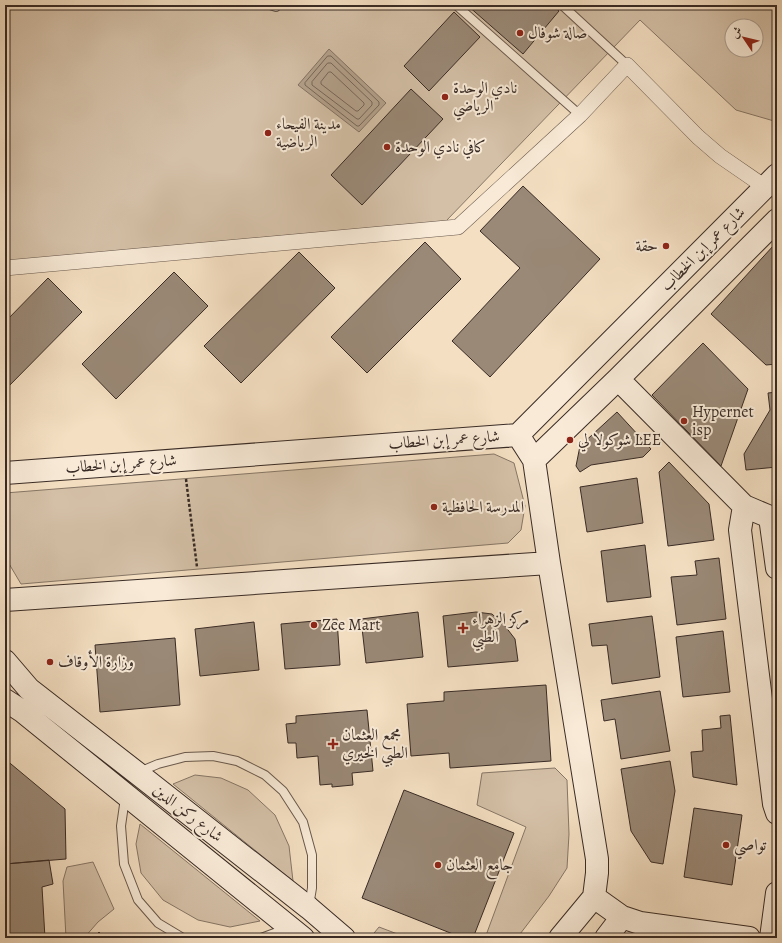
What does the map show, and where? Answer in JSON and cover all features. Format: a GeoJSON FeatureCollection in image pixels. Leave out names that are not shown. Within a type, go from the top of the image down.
{"type":"FeatureCollection","features":[{"type":"Feature","properties":{"kind":"main road","name":"شارع عمر إبن الخطاب"},"geometry":{"type":"LineString","coordinates":[[5,473],[518,435],[773,186]]}},
{"type":"Feature","properties":{"kind":"main road","name":"شارع عمر إبن الخطاب"},"geometry":{"type":"LineString","coordinates":[[534,460],[618,379],[777,220]]}},
{"type":"Feature","properties":{"kind":"main road"},"geometry":{"type":"LineString","coordinates":[[618,379],[744,506],[774,516]]}},
{"type":"Feature","properties":{"kind":"main road"},"geometry":{"type":"LineString","coordinates":[[518,435],[534,460],[549,563],[597,859],[594,897],[560,938]]}},
{"type":"Feature","properties":{"kind":"main road"},"geometry":{"type":"LineString","coordinates":[[744,506],[740,530],[776,807]]}},
{"type":"Feature","properties":{"kind":"main road"},"geometry":{"type":"LineString","coordinates":[[740,530],[774,516]]}},
{"type":"Feature","properties":{"kind":"main road"},"geometry":{"type":"LineString","coordinates":[[774,516],[777,568]]}},
{"type":"Feature","properties":{"kind":"main road"},"geometry":{"type":"LineString","coordinates":[[5,600],[549,563]]}},
{"type":"Feature","properties":{"kind":"main road","name":"شارع ركن الدين"},"geometry":{"type":"LineString","coordinates":[[5,661],[30,689],[309,908],[344,938]]}},
{"type":"Feature","properties":{"kind":"main road","name":"شارع ركن الدين"},"geometry":{"type":"LineString","coordinates":[[5,700],[22,711],[296,933]]}},
{"type":"Feature","properties":{"kind":"main road"},"geometry":{"type":"LineString","coordinates":[[771,938],[777,893]]}},
{"type":"Feature","properties":{"kind":"main road"},"geometry":{"type":"LineString","coordinates":[[594,897],[622,917],[640,923],[749,938]]}},
{"type":"Feature","properties":{"kind":"main road"},"geometry":{"type":"LineString","coordinates":[[606,938],[622,917]]}},
{"type":"Feature","properties":{"kind":"street"},"geometry":{"type":"LineString","coordinates":[[5,268],[458,227],[580,115],[627,65],[698,137],[720,156],[773,186]]}},
{"type":"Feature","properties":{"kind":"lane"},"geometry":{"type":"LineString","coordinates":[[270,5],[276,7],[278,5]]}},
{"type":"Feature","properties":{"kind":"lane"},"geometry":{"type":"LineString","coordinates":[[456,5],[580,115]]}},
{"type":"Feature","properties":{"kind":"lane"},"geometry":{"type":"LineString","coordinates":[[562,5],[627,65]]}},
{"type":"Feature","properties":{"kind":"lane"},"geometry":{"type":"LineString","coordinates":[[137,773],[158,764],[185,757],[213,756],[238,761],[265,774],[283,791],[303,822],[312,855],[312,888],[309,908]]}},
{"type":"Feature","properties":{"kind":"lane"},"geometry":{"type":"LineString","coordinates":[[126,796],[121,826],[124,864],[138,900],[158,923],[183,938]]}},
{"type":"Feature","properties":{"kind":"lane"},"geometry":{"type":"LineString","coordinates":[[261,938],[296,933]]}},
{"type":"Feature","properties":{"kind":"path"},"geometry":{"type":"LineString","coordinates":[[183,459],[200,587]]}},
{"type":"Feature","properties":{"kind":"shaded area","name":"مدينة الفيحاء الرياضية"},"geometry":{"type":"Polygon","coordinates":[[[5,5],[777,5],[777,118],[774,121],[736,110],[640,20],[446,221],[5,261],[5,5]]]}},
{"type":"Feature","properties":{"kind":"shaded area"},"geometry":{"type":"Polygon","coordinates":[[[494,454],[514,463],[525,506],[521,530],[508,543],[21,584],[5,557],[5,493],[494,454]]]}},
{"type":"Feature","properties":{"kind":"shaded area"},"geometry":{"type":"Polygon","coordinates":[[[555,768],[567,780],[569,834],[567,868],[549,896],[517,938],[485,938],[526,827],[477,805],[482,773],[555,768]]]}},
{"type":"Feature","properties":{"kind":"shaded area"},"geometry":{"type":"Polygon","coordinates":[[[195,775],[221,778],[248,790],[275,815],[289,846],[293,881],[173,784],[195,775]]]}},
{"type":"Feature","properties":{"kind":"shaded area"},"geometry":{"type":"Polygon","coordinates":[[[140,824],[260,921],[230,927],[198,920],[163,900],[141,873],[136,844],[140,824]]]}},
{"type":"Feature","properties":{"kind":"shaded area"},"geometry":{"type":"Polygon","coordinates":[[[93,862],[114,909],[98,922],[84,938],[66,938],[63,881],[67,867],[93,862]]]}},
{"type":"Feature","properties":{"kind":"shaded area"},"geometry":{"type":"Polygon","coordinates":[[[379,927],[408,938],[370,938],[379,927]]]}},
{"type":"Feature","properties":{"kind":"water"},"geometry":{"type":"Polygon","coordinates":[[[329,49],[386,103],[359,132],[298,85],[329,49]]]}},
{"type":"Feature","properties":{"kind":"building","name":"صالة شوفال"},"geometry":{"type":"Polygon","coordinates":[[[467,5],[552,5],[559,11],[523,54],[467,5]]]}},
{"type":"Feature","properties":{"kind":"building"},"geometry":{"type":"Polygon","coordinates":[[[454,12],[480,37],[429,91],[404,66],[454,12]]]}},
{"type":"Feature","properties":{"kind":"building","name":"كافي نادي الوحدة"},"geometry":{"type":"Polygon","coordinates":[[[411,89],[443,119],[362,205],[331,175],[411,89]]]}},
{"type":"Feature","properties":{"kind":"building"},"geometry":{"type":"Polygon","coordinates":[[[523,186],[600,259],[490,377],[452,341],[520,268],[480,231],[523,186]]]}},
{"type":"Feature","properties":{"kind":"building"},"geometry":{"type":"Polygon","coordinates":[[[425,242],[461,279],[367,373],[331,337],[425,242]]]}},
{"type":"Feature","properties":{"kind":"building"},"geometry":{"type":"Polygon","coordinates":[[[774,245],[777,247],[777,364],[766,365],[711,314],[774,245]]]}},
{"type":"Feature","properties":{"kind":"building"},"geometry":{"type":"Polygon","coordinates":[[[299,252],[335,288],[241,383],[204,346],[299,252]]]}},
{"type":"Feature","properties":{"kind":"building"},"geometry":{"type":"Polygon","coordinates":[[[174,272],[208,306],[116,399],[82,364],[174,272]]]}},
{"type":"Feature","properties":{"kind":"building"},"geometry":{"type":"Polygon","coordinates":[[[48,278],[82,312],[5,390],[5,322],[48,278]]]}},
{"type":"Feature","properties":{"kind":"building"},"geometry":{"type":"Polygon","coordinates":[[[703,343],[748,389],[721,466],[652,395],[703,343]]]}},
{"type":"Feature","properties":{"kind":"building"},"geometry":{"type":"Polygon","coordinates":[[[777,392],[777,467],[746,470],[744,454],[770,410],[768,393],[777,392]]]}},
{"type":"Feature","properties":{"kind":"building"},"geometry":{"type":"Polygon","coordinates":[[[617,412],[651,449],[643,457],[591,465],[580,472],[576,466],[580,446],[617,412]]]}},
{"type":"Feature","properties":{"kind":"building"},"geometry":{"type":"Polygon","coordinates":[[[669,462],[709,504],[714,540],[668,546],[659,472],[669,462]]]}},
{"type":"Feature","properties":{"kind":"building"},"geometry":{"type":"Polygon","coordinates":[[[637,478],[643,523],[587,532],[580,487],[637,478]]]}},
{"type":"Feature","properties":{"kind":"building"},"geometry":{"type":"Polygon","coordinates":[[[645,545],[651,597],[607,602],[601,551],[645,545]]]}},
{"type":"Feature","properties":{"kind":"building"},"geometry":{"type":"Polygon","coordinates":[[[719,558],[726,619],[677,625],[671,577],[697,575],[695,561],[719,558]]]}},
{"type":"Feature","properties":{"kind":"building"},"geometry":{"type":"Polygon","coordinates":[[[418,612],[423,657],[366,663],[361,619],[418,612]]]}},
{"type":"Feature","properties":{"kind":"building"},"geometry":{"type":"Polygon","coordinates":[[[476,612],[492,614],[505,626],[515,639],[518,661],[448,667],[443,616],[476,612]]]}},
{"type":"Feature","properties":{"kind":"building"},"geometry":{"type":"Polygon","coordinates":[[[652,616],[660,677],[612,684],[607,645],[592,646],[589,624],[652,616]]]}},
{"type":"Feature","properties":{"kind":"building"},"geometry":{"type":"Polygon","coordinates":[[[337,619],[340,665],[285,669],[281,624],[337,619]]]}},
{"type":"Feature","properties":{"kind":"building"},"geometry":{"type":"Polygon","coordinates":[[[254,622],[259,670],[200,676],[195,629],[254,622]]]}},
{"type":"Feature","properties":{"kind":"building"},"geometry":{"type":"Polygon","coordinates":[[[723,631],[730,692],[683,697],[676,637],[723,631]]]}},
{"type":"Feature","properties":{"kind":"building"},"geometry":{"type":"Polygon","coordinates":[[[175,638],[180,705],[100,712],[95,645],[175,638]]]}},
{"type":"Feature","properties":{"kind":"building"},"geometry":{"type":"Polygon","coordinates":[[[546,685],[551,761],[450,768],[449,753],[411,756],[407,704],[444,701],[444,692],[546,685]]]}},
{"type":"Feature","properties":{"kind":"building"},"geometry":{"type":"Polygon","coordinates":[[[660,691],[670,751],[621,759],[615,719],[604,721],[601,700],[660,691]]]}},
{"type":"Feature","properties":{"kind":"building"},"geometry":{"type":"Polygon","coordinates":[[[367,710],[373,771],[352,773],[353,785],[332,787],[332,784],[320,785],[318,756],[297,758],[296,743],[288,743],[286,724],[296,723],[296,716],[367,710]]]}},
{"type":"Feature","properties":{"kind":"building"},"geometry":{"type":"Polygon","coordinates":[[[730,715],[737,785],[693,777],[691,752],[703,751],[702,730],[721,728],[720,716],[730,715]]]}},
{"type":"Feature","properties":{"kind":"building"},"geometry":{"type":"Polygon","coordinates":[[[5,759],[65,809],[66,859],[5,864],[5,759]]]}},
{"type":"Feature","properties":{"kind":"building"},"geometry":{"type":"Polygon","coordinates":[[[670,761],[675,791],[663,864],[651,862],[631,831],[621,769],[670,761]]]}},
{"type":"Feature","properties":{"kind":"building","name":"جامع العثمان"},"geometry":{"type":"Polygon","coordinates":[[[404,790],[514,833],[473,938],[463,938],[362,898],[404,790]]]}},
{"type":"Feature","properties":{"kind":"building"},"geometry":{"type":"Polygon","coordinates":[[[694,808],[742,815],[732,885],[684,877],[694,808]]]}},
{"type":"Feature","properties":{"kind":"building"},"geometry":{"type":"Polygon","coordinates":[[[49,860],[53,884],[42,887],[45,938],[5,938],[5,864],[49,860]]]}},
{"type":"Feature","properties":{"kind":"building"},"geometry":{"type":"Polygon","coordinates":[[[99,932],[105,938],[93,938],[99,932]]]}},
{"type":"Feature","properties":{"kind":"place","name":"صالة شوفال"},"geometry":{"type":"Point","coordinates":[520,33]}},
{"type":"Feature","properties":{"kind":"place","name":"نادي الوحدة الرياضي"},"geometry":{"type":"Point","coordinates":[445,97]}},
{"type":"Feature","properties":{"kind":"place","name":"مدينة الفيحاء الرياضية"},"geometry":{"type":"Point","coordinates":[268,133]}},
{"type":"Feature","properties":{"kind":"place","name":"كافي نادي الوحدة"},"geometry":{"type":"Point","coordinates":[387,147]}},
{"type":"Feature","properties":{"kind":"place","name":"حقة"},"geometry":{"type":"Point","coordinates":[666,246]}},
{"type":"Feature","properties":{"kind":"place","name":"Hypernet isp"},"geometry":{"type":"Point","coordinates":[684,421]}},
{"type":"Feature","properties":{"kind":"place","name":"شوكولا لي LEE"},"geometry":{"type":"Point","coordinates":[570,440]}},
{"type":"Feature","properties":{"kind":"place","name":"المدرسة الحافظية"},"geometry":{"type":"Point","coordinates":[434,507]}},
{"type":"Feature","properties":{"kind":"place","name":"Zee Mart"},"geometry":{"type":"Point","coordinates":[314,625]}},
{"type":"Feature","properties":{"kind":"place","name":"مركز الزهراء الطبي"},"geometry":{"type":"Point","coordinates":[463,628]}},
{"type":"Feature","properties":{"kind":"place","name":"وزارة الأوقاف"},"geometry":{"type":"Point","coordinates":[50,662]}},
{"type":"Feature","properties":{"kind":"place","name":"مجمع العثمان الطبي الخيري"},"geometry":{"type":"Point","coordinates":[333,744]}},
{"type":"Feature","properties":{"kind":"place","name":"تواصي"},"geometry":{"type":"Point","coordinates":[726,845]}},
{"type":"Feature","properties":{"kind":"place","name":"جامع العثمان"},"geometry":{"type":"Point","coordinates":[438,865]}}]}
